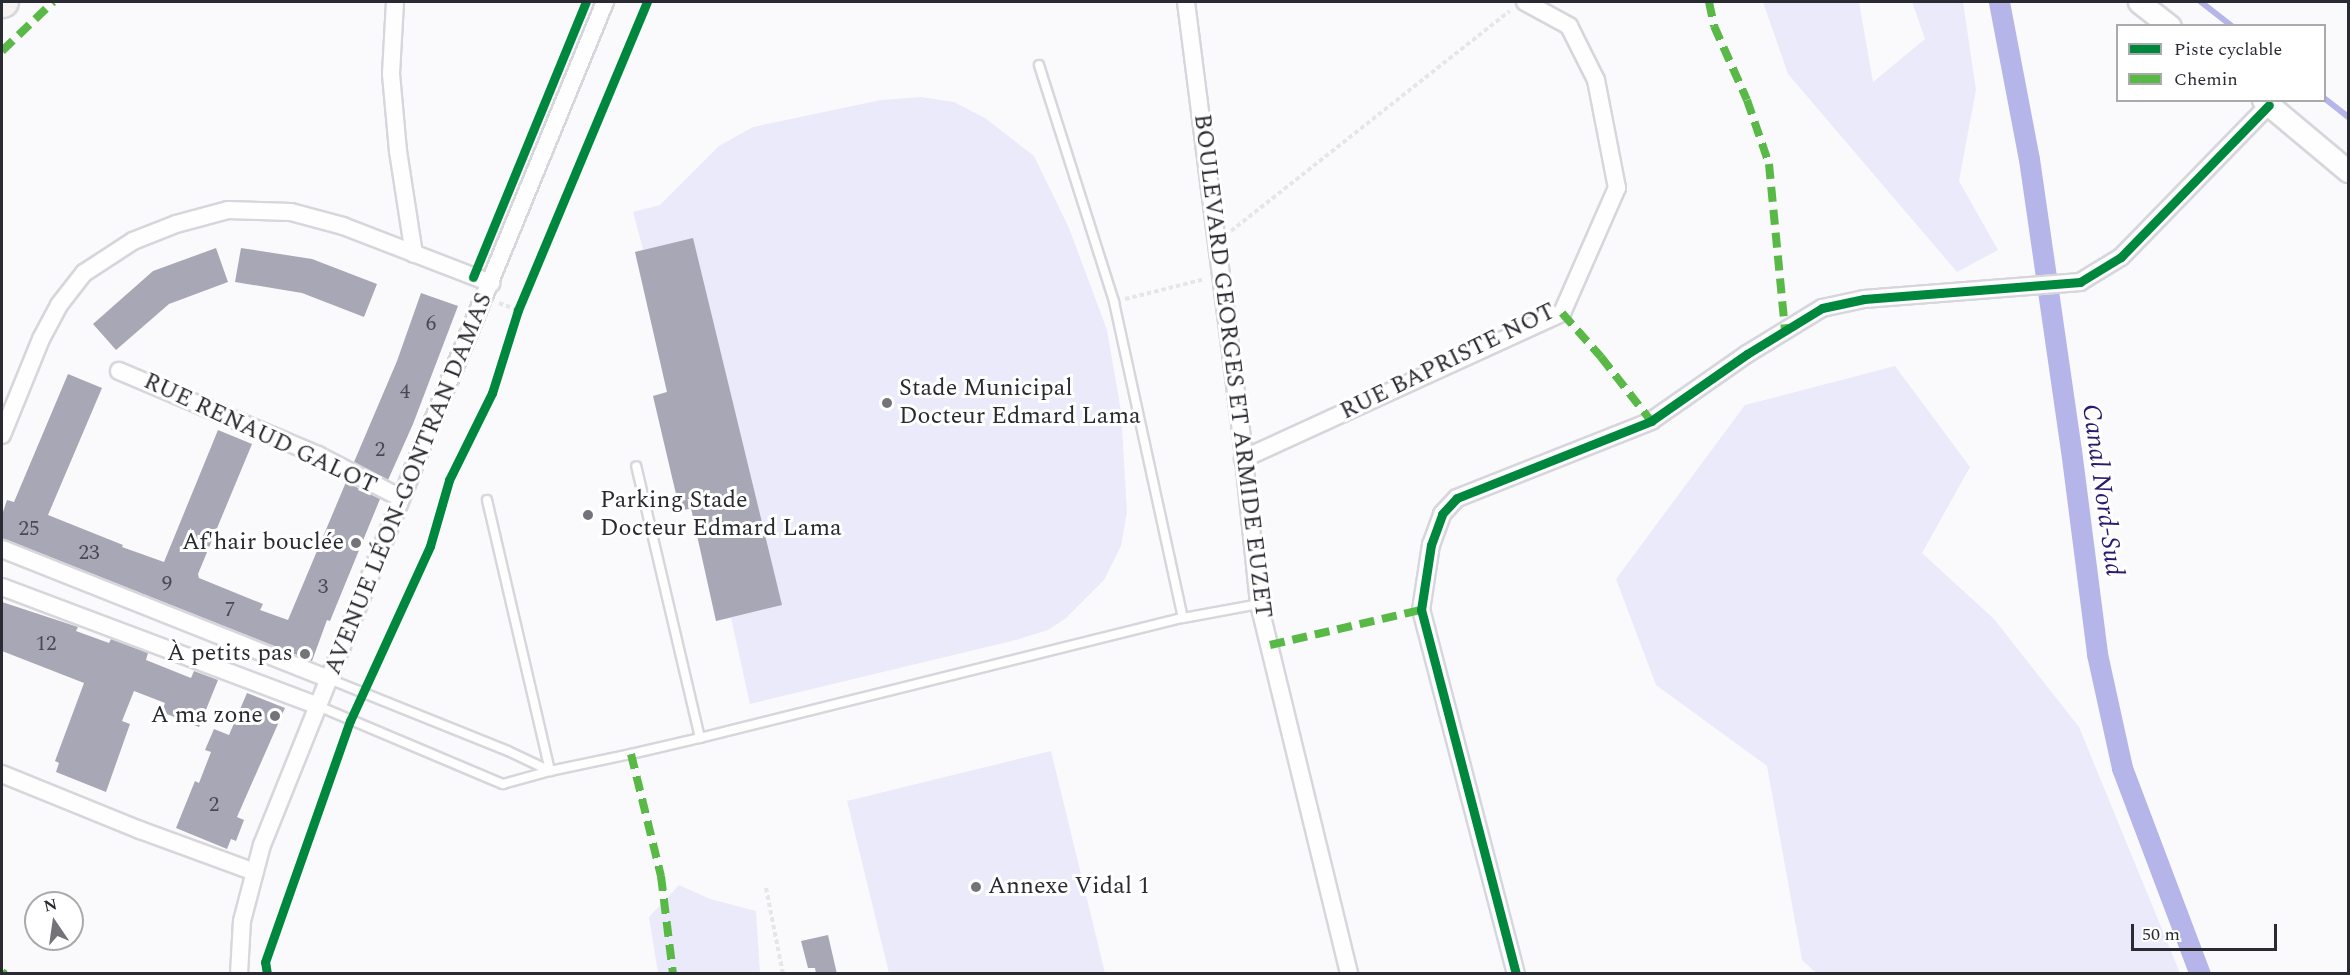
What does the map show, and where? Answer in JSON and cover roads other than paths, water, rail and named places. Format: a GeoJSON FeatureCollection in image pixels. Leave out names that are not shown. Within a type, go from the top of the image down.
{"type":"FeatureCollection","features":[{"type":"Feature","properties":{"kind":"street"},"geometry":{"type":"LineString","coordinates":[[395,2],[391,74],[398,151],[414,254]]}},
{"type":"Feature","properties":{"kind":"street","name":"AVENUE LÉON-GONTRAN DAMAS"},"geometry":{"type":"LineString","coordinates":[[239,974],[242,921],[262,845],[401,498],[605,2]]}},
{"type":"Feature","properties":{"kind":"street","name":"BOULEVARD GEORGES ET ARMIDE EUZET"},"geometry":{"type":"LineString","coordinates":[[1186,2],[1221,275],[1259,604],[1349,974]]}},
{"type":"Feature","properties":{"kind":"street"},"geometry":{"type":"LineString","coordinates":[[2139,2],[2167,24]]}},
{"type":"Feature","properties":{"kind":"street","name":"RUE BAPRISTE NOT"},"geometry":{"type":"LineString","coordinates":[[1243,459],[1562,313],[1617,188],[1596,80],[1569,26],[1519,5]]}},
{"type":"Feature","properties":{"kind":"street"},"geometry":{"type":"LineString","coordinates":[[1516,974],[1421,610],[1431,545],[1442,514],[1457,498],[1652,421],[1747,354],[1822,308],[1864,299],[2080,282],[2121,257],[2266,103],[2349,171]]}},
{"type":"Feature","properties":{"kind":"street"},"geometry":{"type":"LineString","coordinates":[[2,435],[40,339],[59,305],[84,273],[133,241],[176,224],[228,210],[291,212],[343,226],[491,283]]}},
{"type":"Feature","properties":{"kind":"street","name":"RUE RENAUD GALOT"},"geometry":{"type":"LineString","coordinates":[[119,371],[318,455],[401,498]]}},
{"type":"Feature","properties":{"kind":"street"},"geometry":{"type":"LineString","coordinates":[[2,549],[329,680]]}},
{"type":"Feature","properties":{"kind":"street"},"geometry":{"type":"LineString","coordinates":[[2,587],[318,706]]}},
{"type":"Feature","properties":{"kind":"street"},"geometry":{"type":"LineString","coordinates":[[2,774],[140,830],[255,872]]}},
{"type":"Feature","properties":{"kind":"lane"},"geometry":{"type":"LineString","coordinates":[[1039,65],[1114,302],[1183,618]]}},
{"type":"Feature","properties":{"kind":"lane"},"geometry":{"type":"LineString","coordinates":[[636,466],[700,738]]}},
{"type":"Feature","properties":{"kind":"lane"},"geometry":{"type":"LineString","coordinates":[[487,500],[550,771]]}},
{"type":"Feature","properties":{"kind":"lane"},"geometry":{"type":"LineString","coordinates":[[318,706],[502,783],[700,738],[1183,618],[1259,604]]}},
{"type":"Feature","properties":{"kind":"lane"},"geometry":{"type":"LineString","coordinates":[[329,680],[507,751],[550,771]]}},
{"type":"Feature","properties":{"kind":"waterway","name":"Canal Nord-Sud"},"geometry":{"type":"LineString","coordinates":[[1999,2],[2029,159],[2071,450],[2097,654],[2122,768],[2200,974]]}},
{"type":"Feature","properties":{"kind":"waterway"},"geometry":{"type":"LineString","coordinates":[[2201,2],[2229,24]]}},
{"type":"Feature","properties":{"kind":"waterway"},"geometry":{"type":"LineString","coordinates":[[2326,100],[2348,117]]}},
{"type":"Feature","properties":{"kind":"place","name":"Stade Municipal Docteur Edmard Lama"},"geometry":{"type":"Point","coordinates":[887,403]}},
{"type":"Feature","properties":{"kind":"place","name":"Parking Stade Docteur Edmard Lama"},"geometry":{"type":"Point","coordinates":[588,515]}},
{"type":"Feature","properties":{"kind":"place","name":"Af'hair bouclée"},"geometry":{"type":"Point","coordinates":[356,543]}},
{"type":"Feature","properties":{"kind":"place","name":"À petits pas"},"geometry":{"type":"Point","coordinates":[305,654]}},
{"type":"Feature","properties":{"kind":"place","name":"A ma zone"},"geometry":{"type":"Point","coordinates":[275,716]}},
{"type":"Feature","properties":{"kind":"place","name":"Annexe Vidal 1"},"geometry":{"type":"Point","coordinates":[976,887]}}]}
